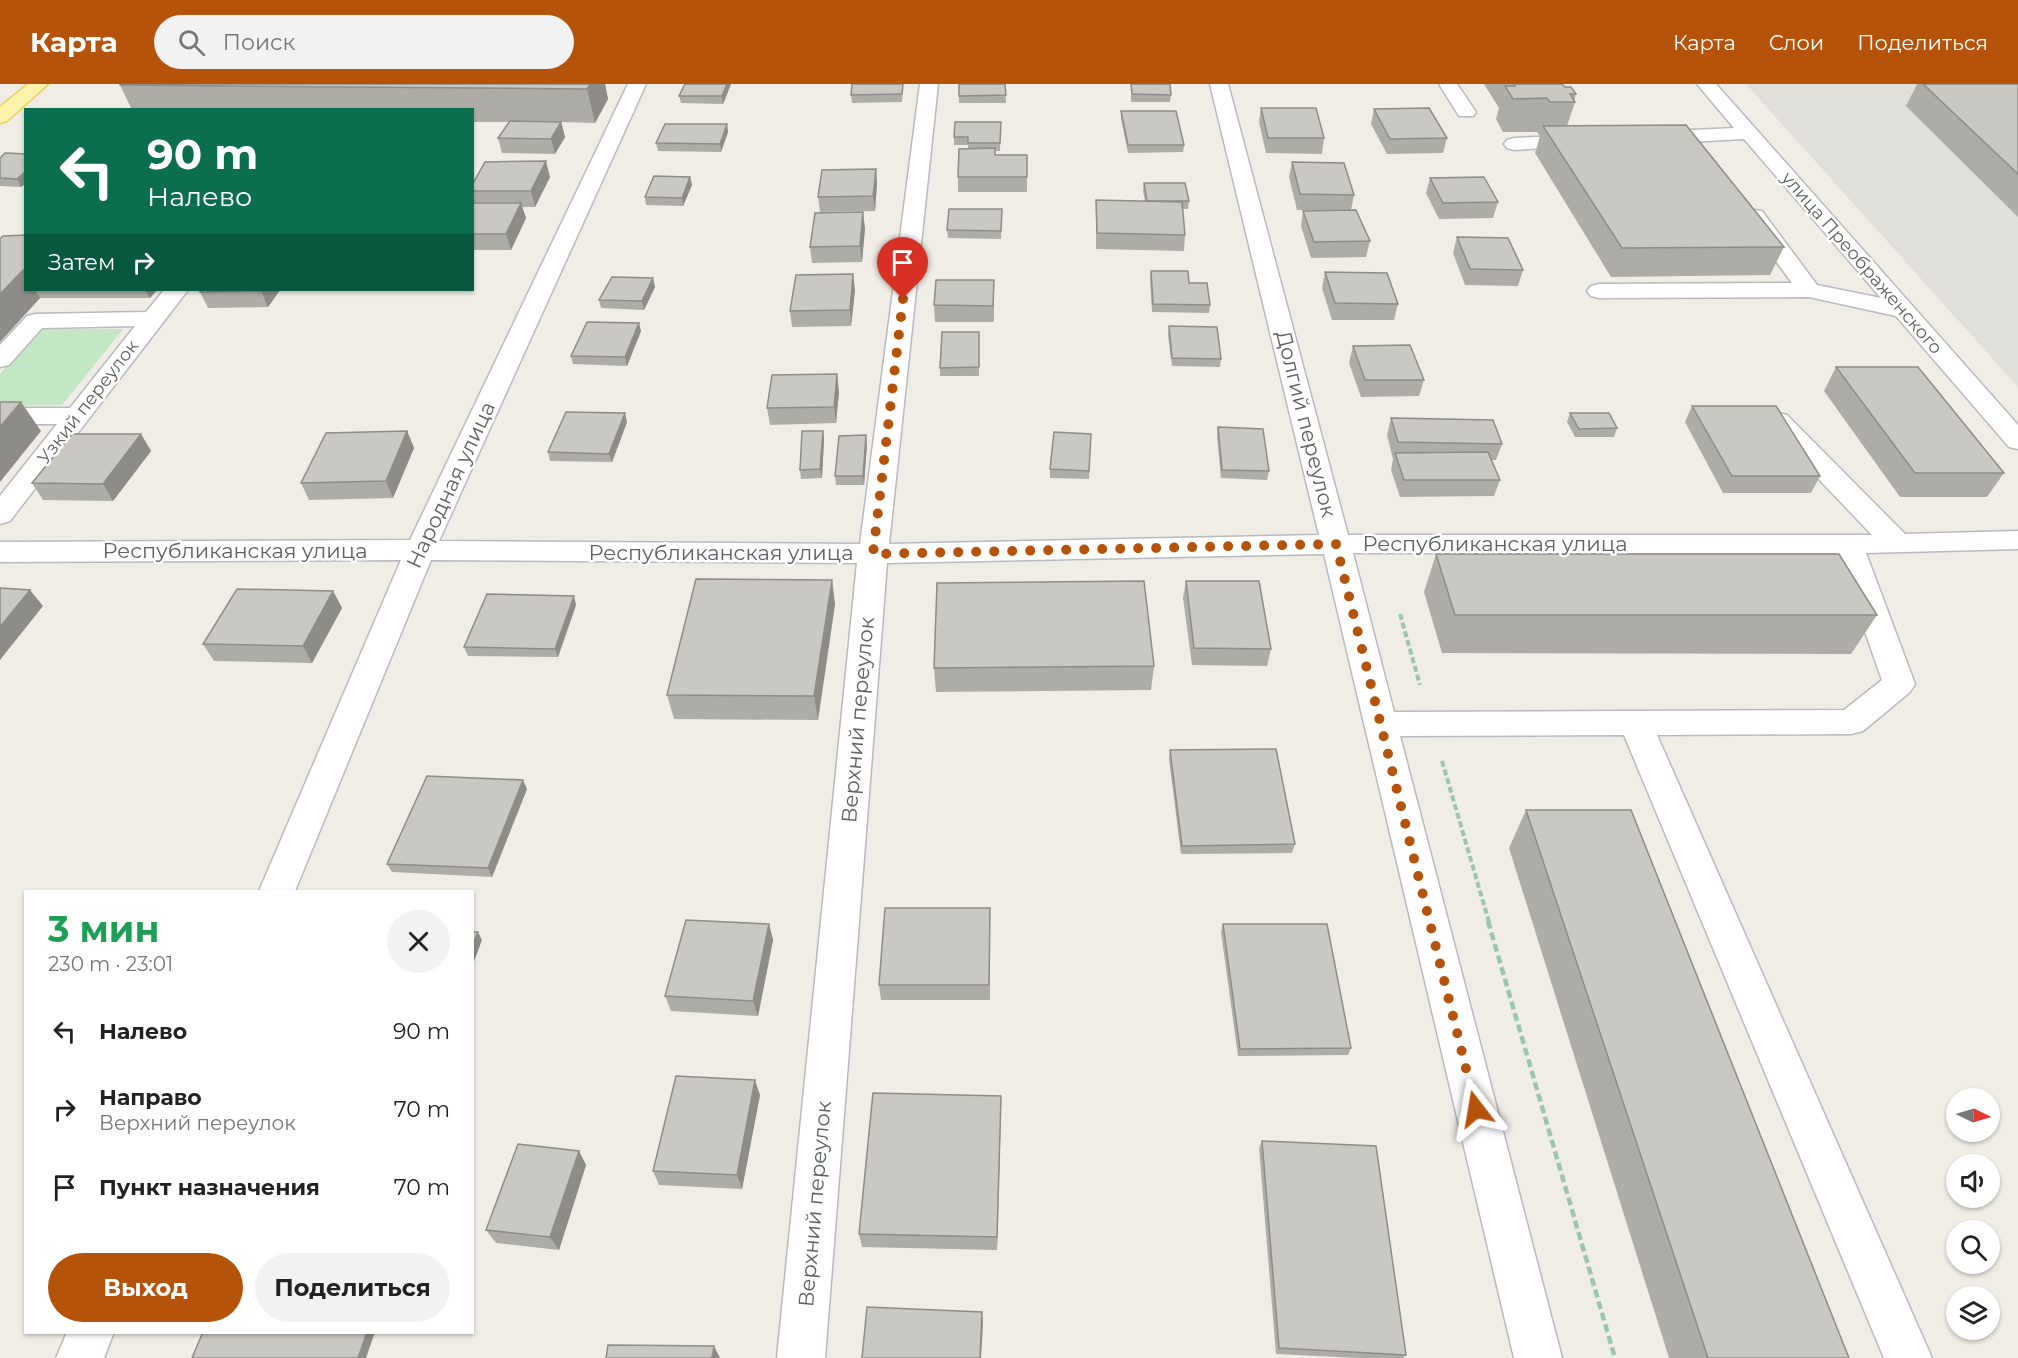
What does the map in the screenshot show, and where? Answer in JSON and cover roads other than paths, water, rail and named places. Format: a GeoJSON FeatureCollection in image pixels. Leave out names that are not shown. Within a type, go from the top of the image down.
{"type":"FeatureCollection","features":[{"type":"Feature","properties":{"kind":"main road"},"geometry":{"type":"LineString","coordinates":[[0,117],[39,84]]}},
{"type":"Feature","properties":{"kind":"street","name":"Верхний переулок"},"geometry":{"type":"LineString","coordinates":[[801,1358],[873,554],[929,84]]}},
{"type":"Feature","properties":{"kind":"street","name":"Долгий переулок"},"geometry":{"type":"LineString","coordinates":[[1219,84],[1381,723],[1538,1358]]}},
{"type":"Feature","properties":{"kind":"street"},"geometry":{"type":"LineString","coordinates":[[1448,84],[1466,112]]}},
{"type":"Feature","properties":{"kind":"street","name":"улица Преображенского"},"geometry":{"type":"LineString","coordinates":[[1706,84],[2018,441]]}},
{"type":"Feature","properties":{"kind":"street","name":"Народная улица"},"geometry":{"type":"LineString","coordinates":[[276,890],[420,550],[628,86]]}},
{"type":"Feature","properties":{"kind":"street"},"geometry":{"type":"LineString","coordinates":[[1514,144],[1594,140],[1576,122]]}},
{"type":"Feature","properties":{"kind":"street"},"geometry":{"type":"LineString","coordinates":[[1635,138],[1749,133]]}},
{"type":"Feature","properties":{"kind":"street"},"geometry":{"type":"LineString","coordinates":[[1693,136],[1707,154]]}},
{"type":"Feature","properties":{"kind":"street"},"geometry":{"type":"LineString","coordinates":[[1741,199],[1809,290]]}},
{"type":"Feature","properties":{"kind":"street"},"geometry":{"type":"LineString","coordinates":[[1599,291],[1809,290],[1903,310]]}},
{"type":"Feature","properties":{"kind":"street","name":"Узкий переулок"},"geometry":{"type":"LineString","coordinates":[[0,515],[175,291]]}},
{"type":"Feature","properties":{"kind":"street"},"geometry":{"type":"LineString","coordinates":[[0,360],[35,321],[153,319]]}},
{"type":"Feature","properties":{"kind":"street"},"geometry":{"type":"LineString","coordinates":[[0,416],[76,416]]}},
{"type":"Feature","properties":{"kind":"street"},"geometry":{"type":"LineString","coordinates":[[1778,421],[1898,544]]}},
{"type":"Feature","properties":{"kind":"street","name":"Республиканская улица"},"geometry":{"type":"LineString","coordinates":[[0,552],[420,550],[873,554],[1336,544],[1898,544],[2018,540]]}},
{"type":"Feature","properties":{"kind":"street"},"geometry":{"type":"LineString","coordinates":[[1381,723],[1851,722],[1899,684],[1848,544]]}},
{"type":"Feature","properties":{"kind":"street"},"geometry":{"type":"LineString","coordinates":[[1635,722],[1908,1358]]}},
{"type":"Feature","properties":{"kind":"street"},"geometry":{"type":"LineString","coordinates":[[80,1358],[90,1334]]}}]}
